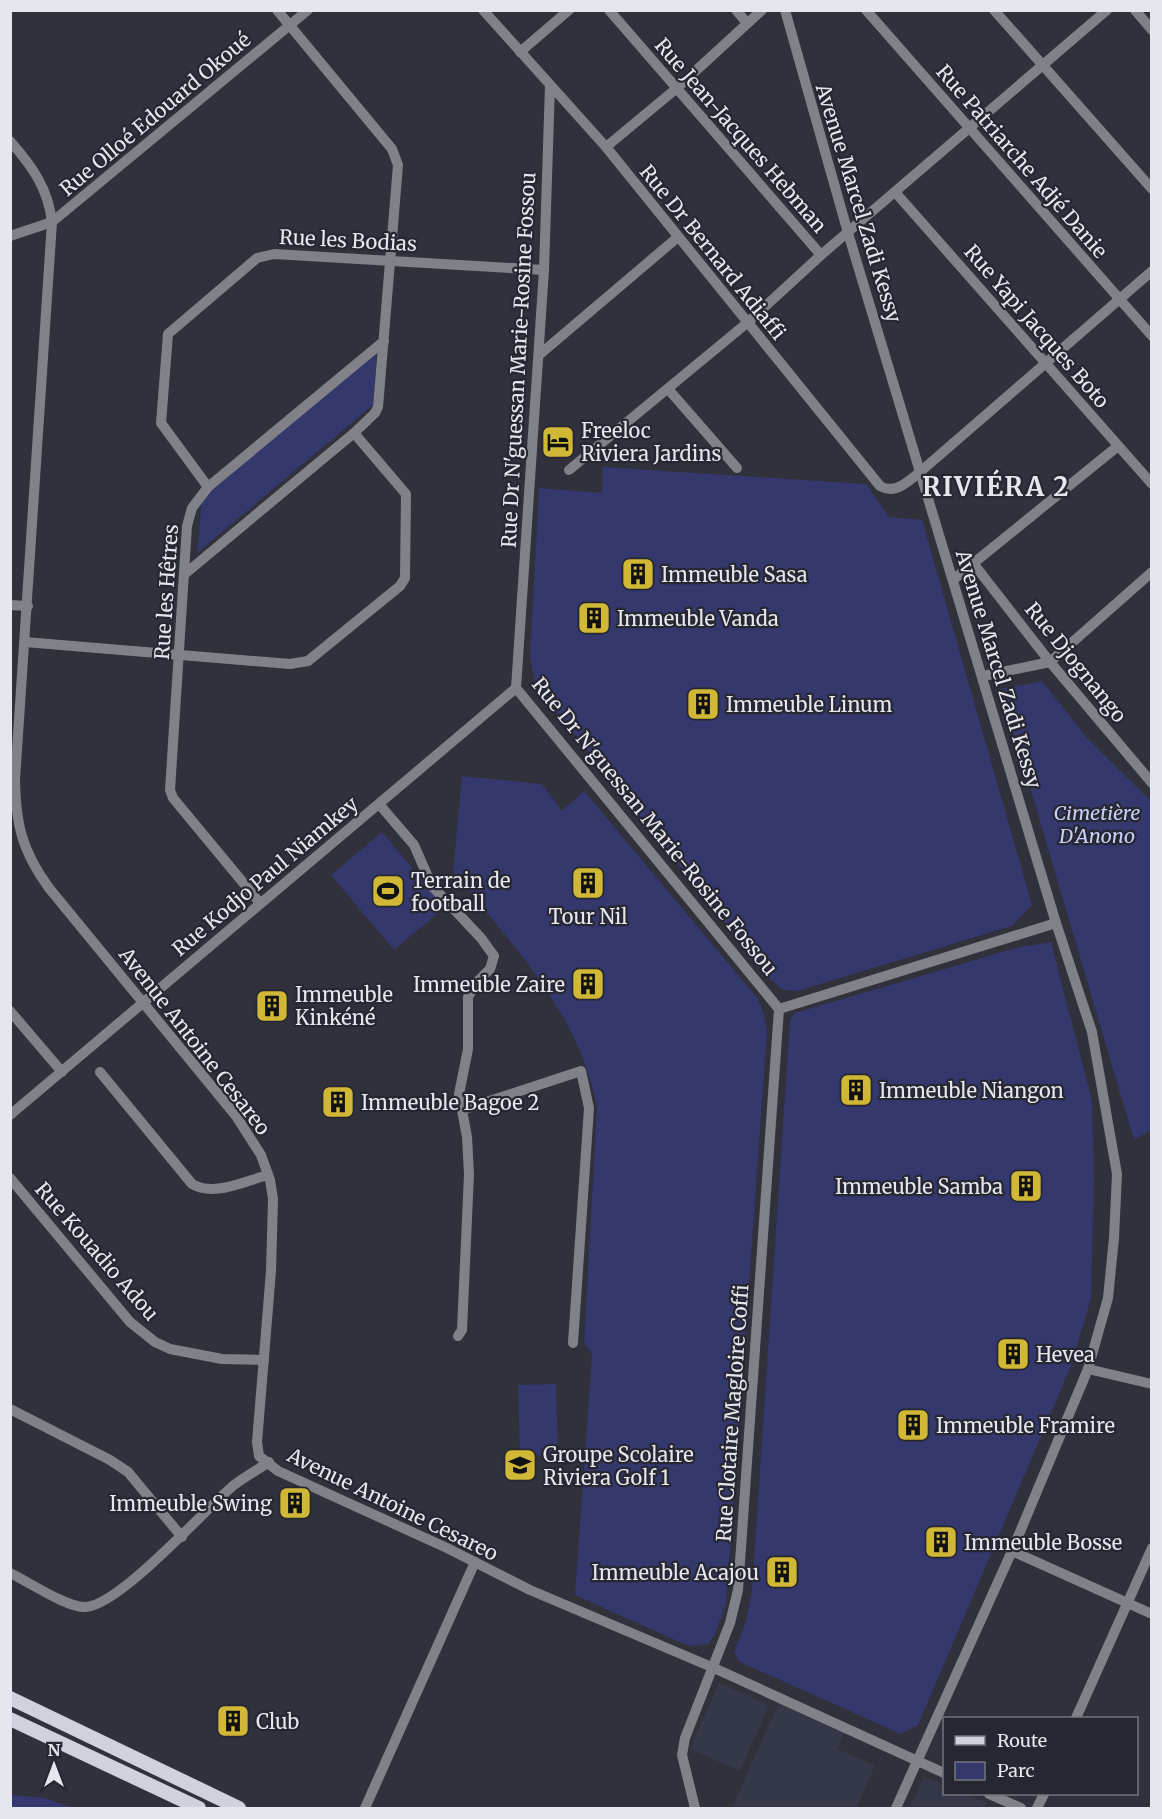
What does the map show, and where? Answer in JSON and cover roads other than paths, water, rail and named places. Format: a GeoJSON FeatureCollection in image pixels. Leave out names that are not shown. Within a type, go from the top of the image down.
{"type":"FeatureCollection","features":[{"type":"Feature","properties":{"kind":"main road"},"geometry":{"type":"LineString","coordinates":[[10,1698],[240,1809]]}},
{"type":"Feature","properties":{"kind":"main road"},"geometry":{"type":"LineString","coordinates":[[10,1719],[199,1809]]}},
{"type":"Feature","properties":{"kind":"street"},"geometry":{"type":"LineString","coordinates":[[186,573],[354,433],[378,407],[398,165],[392,149],[277,10]]}},
{"type":"Feature","properties":{"kind":"street","name":"Rue Olloé Edouard Okoué"},"geometry":{"type":"LineString","coordinates":[[52,222],[308,10]]}},
{"type":"Feature","properties":{"kind":"street","name":"Rue Dr Bernard Adiaffi"},"geometry":{"type":"LineString","coordinates":[[483,10],[606,147],[880,486],[887,490],[897,489],[920,472],[1152,272]]}},
{"type":"Feature","properties":{"kind":"street"},"geometry":{"type":"LineString","coordinates":[[520,52],[569,10]]}},
{"type":"Feature","properties":{"kind":"street","name":"Rue Jean-Jacques Hebman"},"geometry":{"type":"LineString","coordinates":[[609,10],[821,255]]}},
{"type":"Feature","properties":{"kind":"street"},"geometry":{"type":"LineString","coordinates":[[736,10],[747,23]]}},
{"type":"Feature","properties":{"kind":"street"},"geometry":{"type":"LineString","coordinates":[[606,147],[677,88],[762,10]]}},
{"type":"Feature","properties":{"kind":"street","name":"Avenue Marcel Zadi Kessy"},"geometry":{"type":"LineString","coordinates":[[785,10],[848,233],[1056,923],[1092,1032],[1117,1174],[1108,1298],[1088,1369],[1012,1551],[896,1809]]}},
{"type":"Feature","properties":{"kind":"street","name":"Rue Patriarche Adjé Danie"},"geometry":{"type":"LineString","coordinates":[[866,10],[1152,336]]}},
{"type":"Feature","properties":{"kind":"street"},"geometry":{"type":"LineString","coordinates":[[994,10],[1041,67],[1152,189]]}},
{"type":"Feature","properties":{"kind":"street"},"geometry":{"type":"LineString","coordinates":[[569,470],[669,390],[821,255],[1107,10]]}},
{"type":"Feature","properties":{"kind":"street"},"geometry":{"type":"LineString","coordinates":[[1135,10],[1152,30]]}},
{"type":"Feature","properties":{"kind":"street","name":"Rue Dr N'guessan Marie-Rosine Fossou"},"geometry":{"type":"LineString","coordinates":[[550,85],[544,270],[516,688],[779,1009]]}},
{"type":"Feature","properties":{"kind":"street","name":"Avenue Antoine Cesareo"},"geometry":{"type":"LineString","coordinates":[[10,141],[32,166],[43,184],[50,204],[52,222],[15,780],[16,817],[20,835],[32,862],[49,888],[236,1116],[261,1155],[268,1175],[274,1223],[257,1442],[259,1456],[278,1471],[591,1617],[714,1668],[943,1772]]}},
{"type":"Feature","properties":{"kind":"street","name":"Rue Yapi Jacques Boto"},"geometry":{"type":"LineString","coordinates":[[895,192],[1152,484]]}},
{"type":"Feature","properties":{"kind":"street"},"geometry":{"type":"LineString","coordinates":[[10,236],[52,222]]}},
{"type":"Feature","properties":{"kind":"street"},"geometry":{"type":"LineString","coordinates":[[539,355],[678,237]]}},
{"type":"Feature","properties":{"kind":"street","name":"Rue les Bodias"},"geometry":{"type":"LineString","coordinates":[[208,487],[160,423],[168,334],[257,258],[265,255],[390,259],[544,270]]}},
{"type":"Feature","properties":{"kind":"street","name":"Rue les Hêtres"},"geometry":{"type":"LineString","coordinates":[[260,903],[173,798],[170,790],[186,573],[187,526],[192,508],[208,487],[384,341]]}},
{"type":"Feature","properties":{"kind":"street"},"geometry":{"type":"LineString","coordinates":[[669,390],[737,468]]}},
{"type":"Feature","properties":{"kind":"street"},"geometry":{"type":"LineString","coordinates":[[25,642],[290,664],[308,661],[400,586],[405,578],[406,494],[354,433]]}},
{"type":"Feature","properties":{"kind":"street"},"geometry":{"type":"LineString","coordinates":[[954,579],[1118,446]]}},
{"type":"Feature","properties":{"kind":"street","name":"Rue Djognango"},"geometry":{"type":"LineString","coordinates":[[973,563],[1050,662],[1152,783]]}},
{"type":"Feature","properties":{"kind":"street"},"geometry":{"type":"LineString","coordinates":[[983,676],[1050,662],[1152,572]]}},
{"type":"Feature","properties":{"kind":"street"},"geometry":{"type":"LineString","coordinates":[[10,605],[28,606]]}},
{"type":"Feature","properties":{"kind":"street","name":"Rue Kodjo Paul Niamkey"},"geometry":{"type":"LineString","coordinates":[[10,1115],[516,688]]}},
{"type":"Feature","properties":{"kind":"street"},"geometry":{"type":"LineString","coordinates":[[379,804],[414,844],[432,886],[494,956],[490,969],[477,982],[468,997],[468,1048],[459,1094],[467,1137],[469,1198],[462,1330],[458,1336]]}},
{"type":"Feature","properties":{"kind":"street"},"geometry":{"type":"LineString","coordinates":[[779,1009],[1056,923]]}},
{"type":"Feature","properties":{"kind":"street","name":"Rue Clotaire Magloire Coffi"},"geometry":{"type":"LineString","coordinates":[[694,1809],[682,1755],[685,1738],[714,1668],[736,1606],[738,1590],[779,1009]]}},
{"type":"Feature","properties":{"kind":"street"},"geometry":{"type":"LineString","coordinates":[[10,1011],[62,1072]]}},
{"type":"Feature","properties":{"kind":"street"},"geometry":{"type":"LineString","coordinates":[[462,1110],[581,1071],[589,1108],[573,1343]]}},
{"type":"Feature","properties":{"kind":"street"},"geometry":{"type":"LineString","coordinates":[[100,1072],[192,1184],[201,1190],[215,1190],[268,1175]]}},
{"type":"Feature","properties":{"kind":"street","name":"Rue Kouadio Adou"},"geometry":{"type":"LineString","coordinates":[[10,1178],[130,1322],[154,1342],[170,1349],[222,1359],[264,1360]]}},
{"type":"Feature","properties":{"kind":"street"},"geometry":{"type":"LineString","coordinates":[[1088,1369],[1152,1384]]}},
{"type":"Feature","properties":{"kind":"street"},"geometry":{"type":"LineString","coordinates":[[10,1409],[110,1460],[128,1472],[182,1537]]}},
{"type":"Feature","properties":{"kind":"street"},"geometry":{"type":"LineString","coordinates":[[10,1573],[76,1606],[99,1605],[182,1537],[235,1485],[269,1462]]}},
{"type":"Feature","properties":{"kind":"street"},"geometry":{"type":"LineString","coordinates":[[1077,1717],[1152,1548]]}},
{"type":"Feature","properties":{"kind":"street"},"geometry":{"type":"LineString","coordinates":[[1012,1551],[1152,1614]]}},
{"type":"Feature","properties":{"kind":"street"},"geometry":{"type":"LineString","coordinates":[[365,1809],[475,1562]]}},
{"type":"Feature","properties":{"kind":"street"},"geometry":{"type":"LineString","coordinates":[[991,1795],[1021,1809]]}},
{"type":"Feature","properties":{"kind":"street"},"geometry":{"type":"LineString","coordinates":[[1037,1809],[1044,1795]]}},
{"type":"Feature","properties":{"kind":"place","name":"Freeloc Riviera Jardins"},"geometry":{"type":"Point","coordinates":[558,442]}},
{"type":"Feature","properties":{"kind":"place","name":"Immeuble Sasa"},"geometry":{"type":"Point","coordinates":[638,574]}},
{"type":"Feature","properties":{"kind":"place","name":"Immeuble Vanda"},"geometry":{"type":"Point","coordinates":[594,618]}},
{"type":"Feature","properties":{"kind":"place","name":"Immeuble Linum"},"geometry":{"type":"Point","coordinates":[703,704]}},
{"type":"Feature","properties":{"kind":"place","name":"Tour Nil"},"geometry":{"type":"Point","coordinates":[588,883]}},
{"type":"Feature","properties":{"kind":"place","name":"Terrain de football"},"geometry":{"type":"Point","coordinates":[388,891]}},
{"type":"Feature","properties":{"kind":"place","name":"Immeuble Zaire"},"geometry":{"type":"Point","coordinates":[588,984]}},
{"type":"Feature","properties":{"kind":"place","name":"Immeuble Kinkéné"},"geometry":{"type":"Point","coordinates":[272,1006]}},
{"type":"Feature","properties":{"kind":"place","name":"Immeuble Niangon"},"geometry":{"type":"Point","coordinates":[856,1090]}},
{"type":"Feature","properties":{"kind":"place","name":"Immeuble Bagoe 2"},"geometry":{"type":"Point","coordinates":[338,1102]}},
{"type":"Feature","properties":{"kind":"place","name":"Immeuble Samba"},"geometry":{"type":"Point","coordinates":[1026,1186]}},
{"type":"Feature","properties":{"kind":"place","name":"Hevea"},"geometry":{"type":"Point","coordinates":[1013,1354]}},
{"type":"Feature","properties":{"kind":"place","name":"Immeuble Framire"},"geometry":{"type":"Point","coordinates":[913,1425]}},
{"type":"Feature","properties":{"kind":"place","name":"Groupe Scolaire Riviera Golf 1"},"geometry":{"type":"Point","coordinates":[520,1465]}},
{"type":"Feature","properties":{"kind":"place","name":"Immeuble Swing"},"geometry":{"type":"Point","coordinates":[295,1503]}},
{"type":"Feature","properties":{"kind":"place","name":"Immeuble Bosse"},"geometry":{"type":"Point","coordinates":[941,1542]}},
{"type":"Feature","properties":{"kind":"place","name":"Immeuble Acajou"},"geometry":{"type":"Point","coordinates":[782,1572]}},
{"type":"Feature","properties":{"kind":"place","name":"Club"},"geometry":{"type":"Point","coordinates":[233,1721]}},
{"type":"Feature","properties":{"kind":"district","name":"RIVIÉRA 2"},"geometry":{"type":"Point","coordinates":[996,486]}},
{"type":"Feature","properties":{"kind":"park label","name":"Cimetière D'Anono"},"geometry":{"type":"Point","coordinates":[1097,824]}}]}
